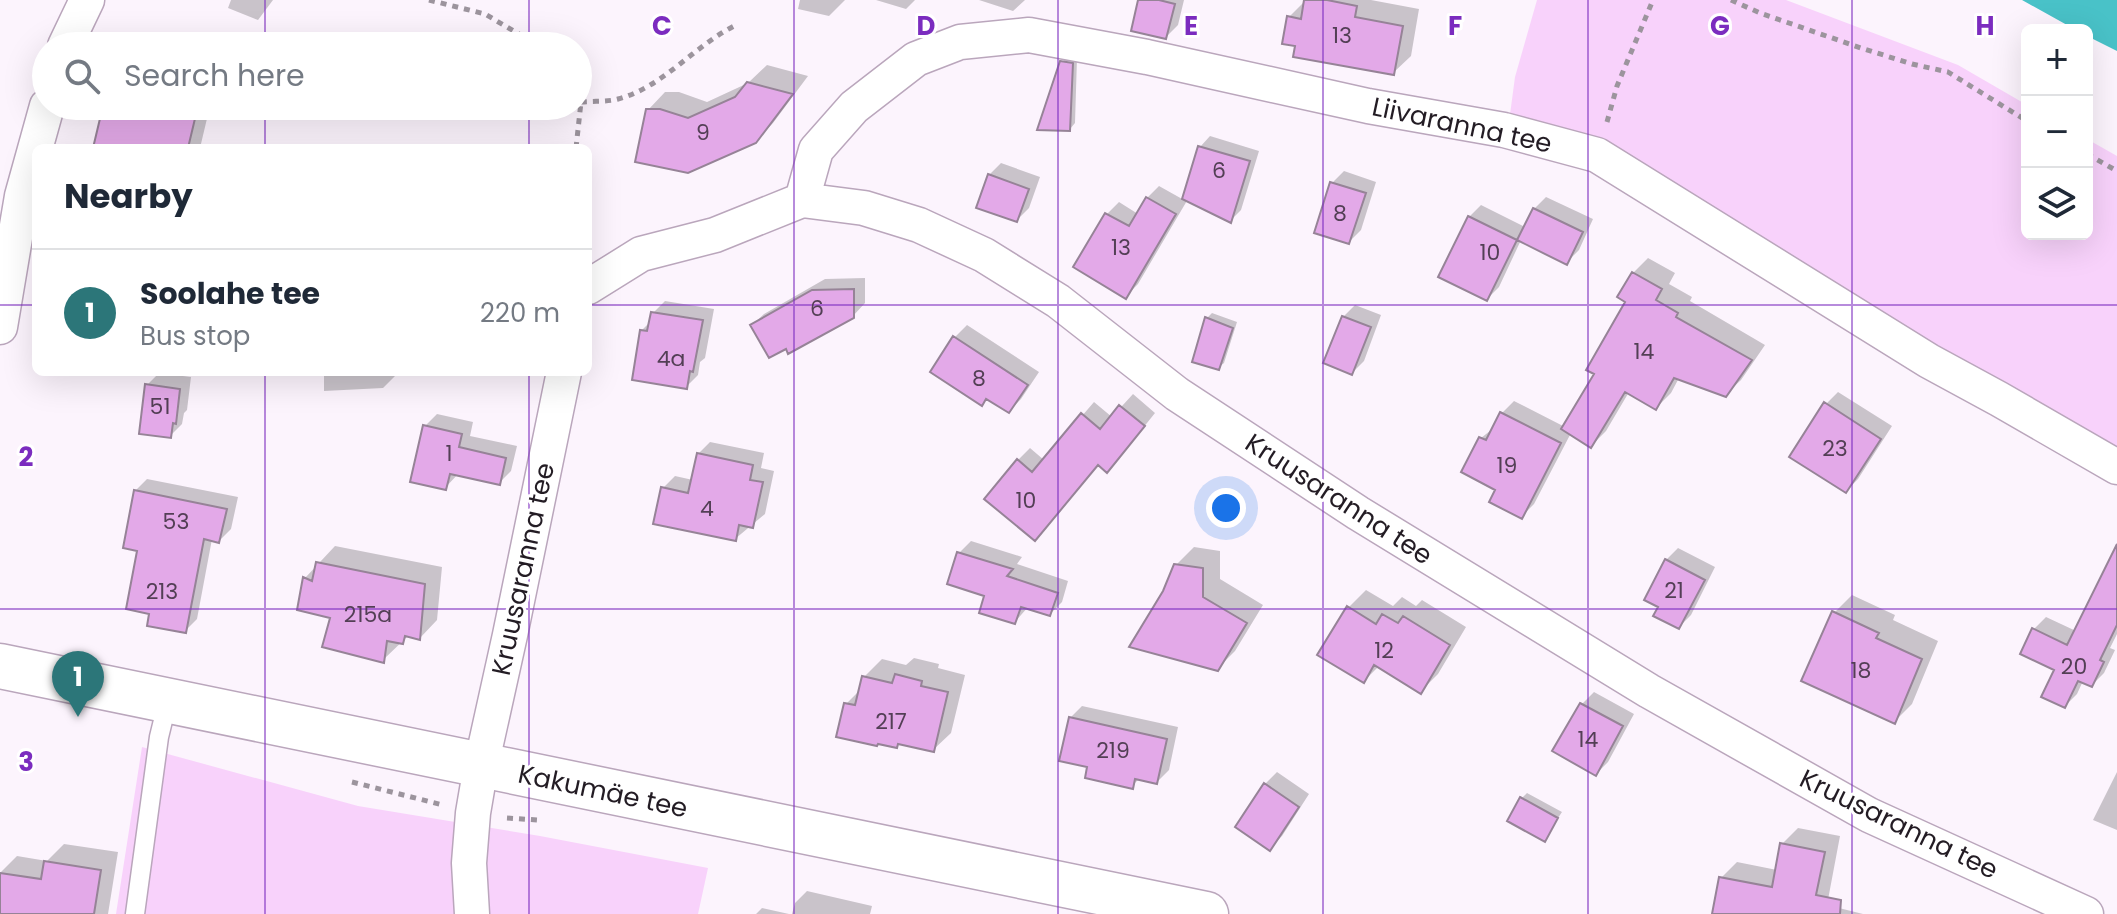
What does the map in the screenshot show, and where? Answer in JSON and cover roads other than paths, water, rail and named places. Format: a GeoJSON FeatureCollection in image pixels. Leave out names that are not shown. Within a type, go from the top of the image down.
{"type":"FeatureCollection","features":[{"type":"Feature","properties":{"kind":"street"},"geometry":{"type":"LineString","coordinates":[[72,32],[87,0]]}},
{"type":"Feature","properties":{"kind":"street","name":"Liivaranna tee"},"geometry":{"type":"LineString","coordinates":[[802,200],[816,150],[854,107],[916,59],[960,42],[1029,35],[1147,57],[1368,106],[1504,130],[1597,155],[1929,361],[2117,467]]}},
{"type":"Feature","properties":{"kind":"street"},"geometry":{"type":"LineString","coordinates":[[36,144],[43,120]]}},
{"type":"Feature","properties":{"kind":"street"},"geometry":{"type":"LineString","coordinates":[[0,327],[22,196],[32,160]]}},
{"type":"Feature","properties":{"kind":"street","name":"Kruusaranna tee"},"geometry":{"type":"LineString","coordinates":[[592,285],[641,254],[715,235],[802,200],[864,208],[919,225],[984,255],[1058,301],[1177,394],[1358,513],[1649,691],[1869,815],[2086,914]]}},
{"type":"Feature","properties":{"kind":"street","name":"Kruusaranna tee"},"geometry":{"type":"LineString","coordinates":[[472,914],[469,863],[473,813],[563,376]]}},
{"type":"Feature","properties":{"kind":"street","name":"Kakumäe tee"},"geometry":{"type":"LineString","coordinates":[[0,666],[1206,914]]}},
{"type":"Feature","properties":{"kind":"lane"},"geometry":{"type":"LineString","coordinates":[[135,914],[159,737],[168,700]]}},
{"type":"Feature","properties":{"kind":"water"},"geometry":{"type":"Polygon","coordinates":[[[2022,0],[2117,0],[2117,51],[2093,39],[2093,24],[2065,24],[2022,0]]]}},
{"type":"Feature","properties":{"kind":"place","name":"Soolahe tee"},"geometry":{"type":"Point","coordinates":[78,717]}}]}
